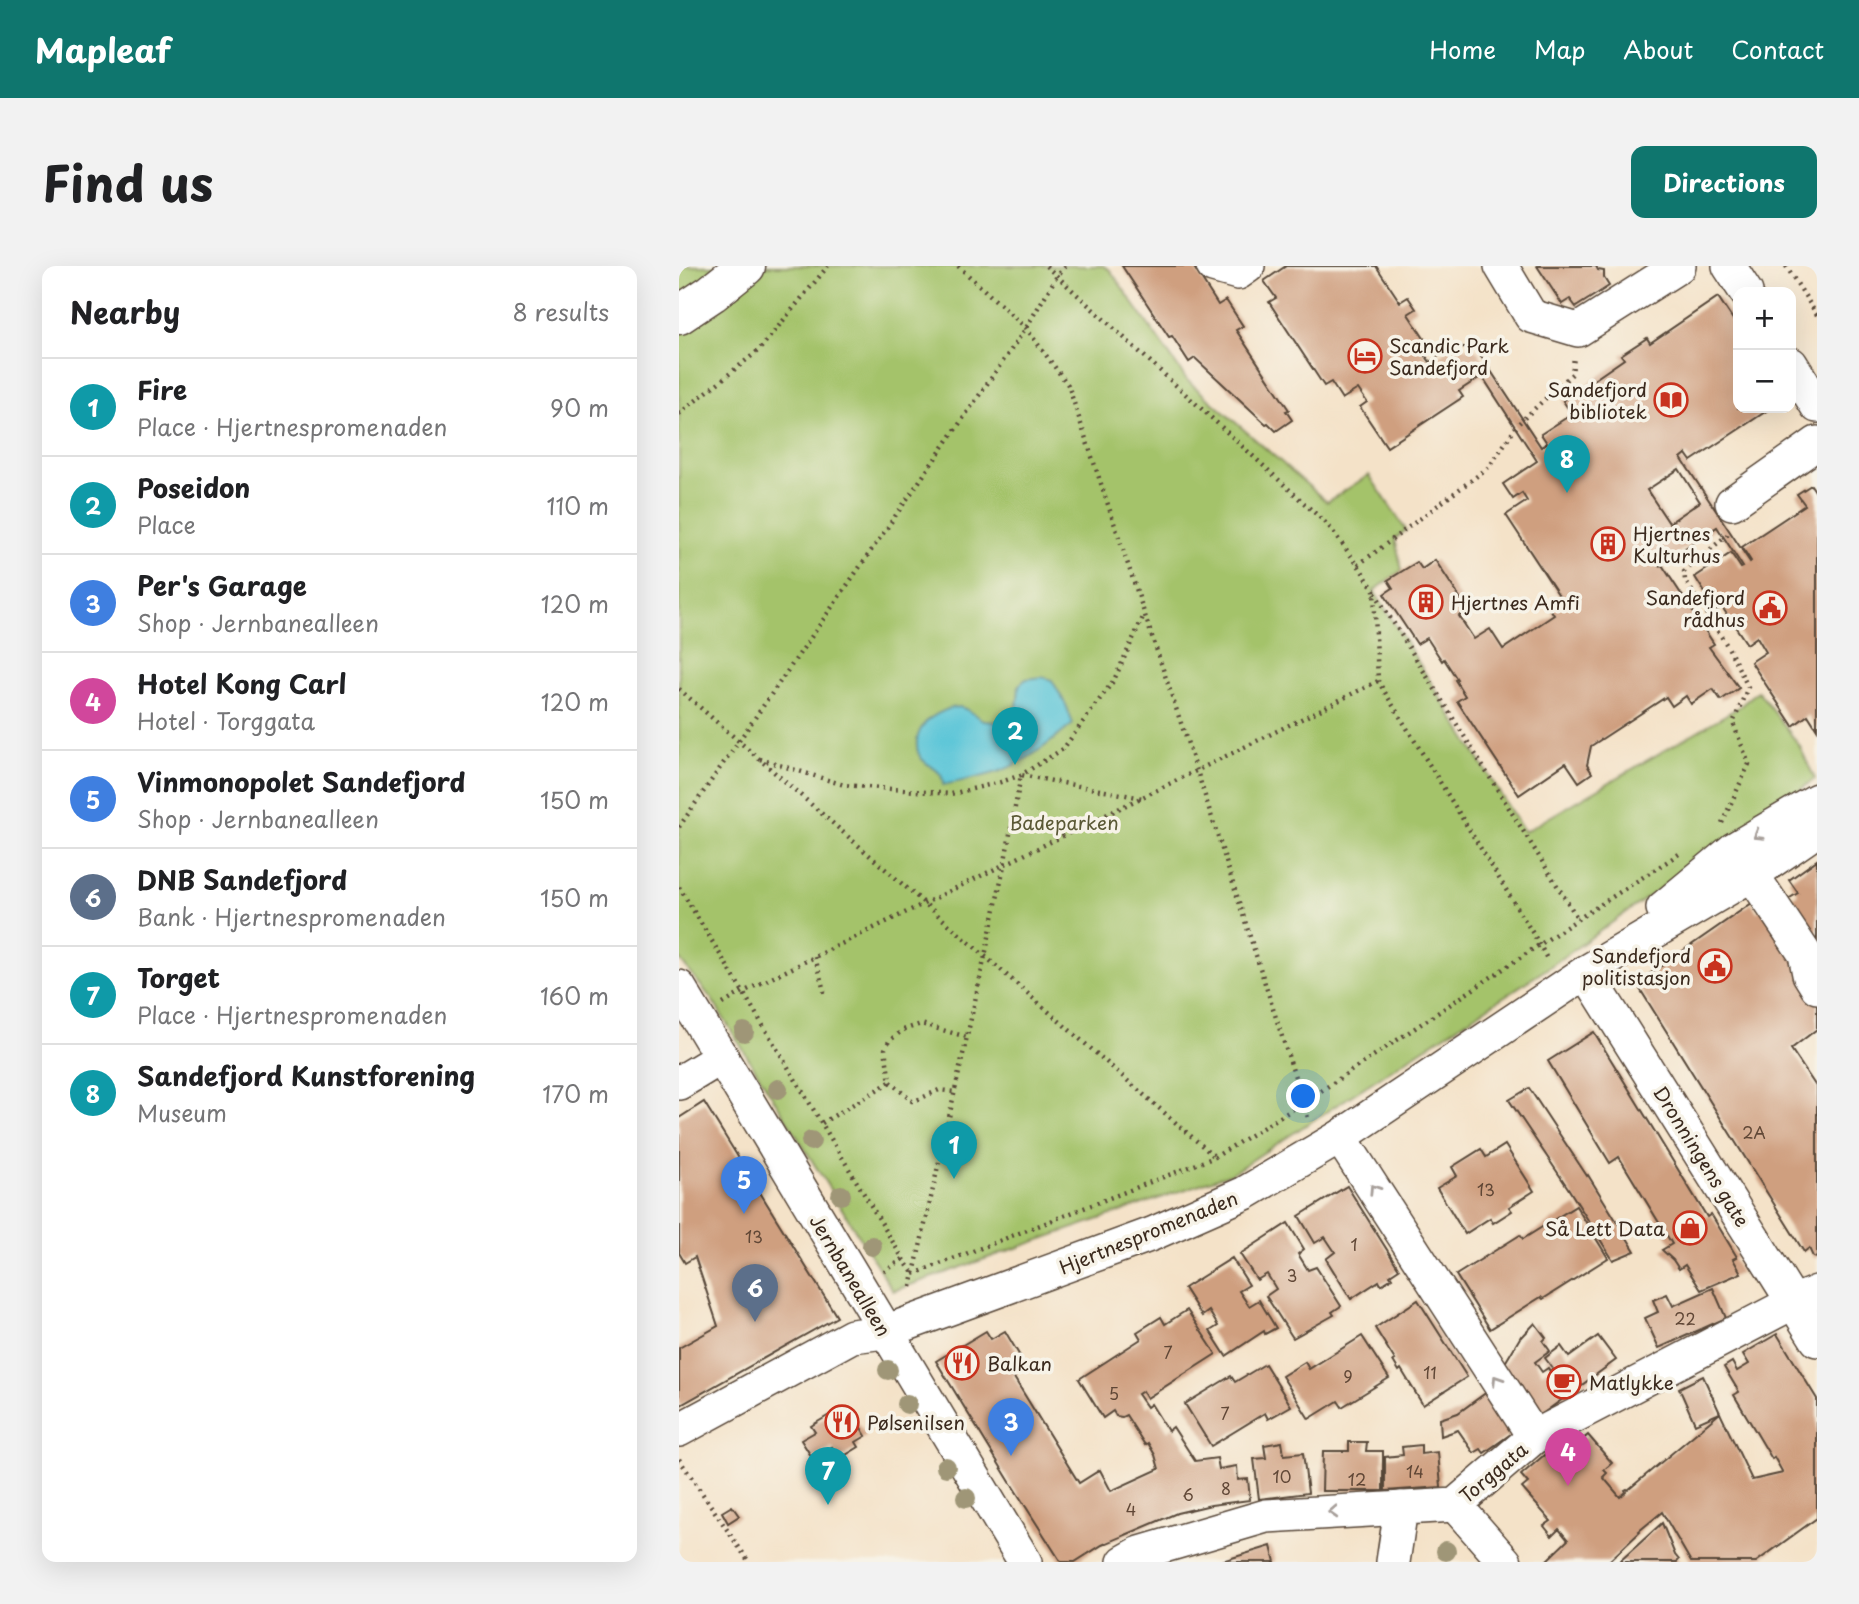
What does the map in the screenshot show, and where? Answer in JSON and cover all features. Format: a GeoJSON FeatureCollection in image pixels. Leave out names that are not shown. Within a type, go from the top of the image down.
{"type":"FeatureCollection","features":[{"type":"Feature","properties":{"kind":"main road"},"geometry":{"type":"LineString","coordinates":[[679,314],[712,293],[746,266]]}},
{"type":"Feature","properties":{"kind":"street"},"geometry":{"type":"LineString","coordinates":[[1213,266],[1238,273],[1248,266]]}},
{"type":"Feature","properties":{"kind":"street"},"geometry":{"type":"LineString","coordinates":[[1501,266],[1531,316],[1578,330],[1679,266]]}},
{"type":"Feature","properties":{"kind":"street"},"geometry":{"type":"LineString","coordinates":[[1730,266],[1743,287]]}},
{"type":"Feature","properties":{"kind":"street"},"geometry":{"type":"LineString","coordinates":[[1796,372],[1817,406]]}},
{"type":"Feature","properties":{"kind":"street"},"geometry":{"type":"LineString","coordinates":[[1732,503],[1817,443]]}},
{"type":"Feature","properties":{"kind":"street","name":"Hjertnespromenaden"},"geometry":{"type":"LineString","coordinates":[[1586,972],[1734,849],[1817,800]]}},
{"type":"Feature","properties":{"kind":"street","name":"Hjertnespromenaden"},"geometry":{"type":"LineString","coordinates":[[679,1430],[852,1336],[885,1332],[1152,1234],[1245,1193],[1340,1137],[1586,972],[1753,874],[1817,830]]}},
{"type":"Feature","properties":{"kind":"street"},"geometry":{"type":"LineString","coordinates":[[1762,888],[1805,954],[1809,974],[1817,987]]}},
{"type":"Feature","properties":{"kind":"street","name":"Dronningens gate"},"geometry":{"type":"LineString","coordinates":[[1586,972],[1806,1297],[1817,1340]]}},
{"type":"Feature","properties":{"kind":"street","name":"Jernbanealleen"},"geometry":{"type":"LineString","coordinates":[[679,987],[1025,1562]]}},
{"type":"Feature","properties":{"kind":"street"},"geometry":{"type":"LineString","coordinates":[[679,1083],[722,1057]]}},
{"type":"Feature","properties":{"kind":"street"},"geometry":{"type":"LineString","coordinates":[[1340,1137],[1534,1437]]}},
{"type":"Feature","properties":{"kind":"street","name":"Torggata"},"geometry":{"type":"LineString","coordinates":[[1124,1562],[1140,1553],[1266,1516],[1455,1505],[1534,1437],[1806,1297]]}},
{"type":"Feature","properties":{"kind":"street"},"geometry":{"type":"LineString","coordinates":[[1455,1505],[1505,1562]]}},
{"type":"Feature","properties":{"kind":"street"},"geometry":{"type":"LineString","coordinates":[[1394,1562],[1401,1508]]}},
{"type":"Feature","properties":{"kind":"path"},"geometry":{"type":"LineString","coordinates":[[679,414],[759,350],[828,266]]}},
{"type":"Feature","properties":{"kind":"path"},"geometry":{"type":"LineString","coordinates":[[958,266],[1026,328],[1067,385],[1197,772],[1310,1124]]}},
{"type":"Feature","properties":{"kind":"path"},"geometry":{"type":"LineString","coordinates":[[1046,266],[1328,525],[1374,590],[1578,919]]}},
{"type":"Feature","properties":{"kind":"path"},"geometry":{"type":"LineString","coordinates":[[679,827],[1026,328],[1057,276],[1066,266]]}},
{"type":"Feature","properties":{"kind":"path"},"geometry":{"type":"LineString","coordinates":[[1786,266],[1817,315]]}},
{"type":"Feature","properties":{"kind":"path"},"geometry":{"type":"LineString","coordinates":[[1358,565],[1489,467],[1519,423],[1572,374],[1578,330]]}},
{"type":"Feature","properties":{"kind":"path"},"geometry":{"type":"LineString","coordinates":[[1719,828],[1749,764],[1733,723],[1748,687],[1728,647],[1685,580],[1684,572],[1727,535],[1732,503]]}},
{"type":"Feature","properties":{"kind":"path"},"geometry":{"type":"LineString","coordinates":[[1374,590],[1377,681],[1541,944],[1547,959]]}},
{"type":"Feature","properties":{"kind":"path"},"geometry":{"type":"LineString","coordinates":[[758,758],[844,785],[951,794],[1021,775],[1063,748],[1114,680],[1144,614]]}},
{"type":"Feature","properties":{"kind":"path"},"geometry":{"type":"LineString","coordinates":[[722,1005],[743,992],[1197,772],[1377,681]]}},
{"type":"Feature","properties":{"kind":"path"},"geometry":{"type":"LineString","coordinates":[[679,689],[1215,1157]]}},
{"type":"Feature","properties":{"kind":"path"},"geometry":{"type":"LineString","coordinates":[[1021,775],[1143,798]]}},
{"type":"Feature","properties":{"kind":"path"},"geometry":{"type":"LineString","coordinates":[[911,1287],[1005,866],[1021,775]]}},
{"type":"Feature","properties":{"kind":"path"},"geometry":{"type":"LineString","coordinates":[[914,1274],[1215,1157],[1303,1103],[1684,851]]}},
{"type":"Feature","properties":{"kind":"path"},"geometry":{"type":"LineString","coordinates":[[679,887],[914,1274]]}},
{"type":"Feature","properties":{"kind":"path"},"geometry":{"type":"LineString","coordinates":[[815,957],[825,995]]}},
{"type":"Feature","properties":{"kind":"path"},"geometry":{"type":"LineString","coordinates":[[955,1092],[939,1090],[912,1101],[890,1082],[885,1049],[889,1041],[903,1030],[921,1024],[967,1037]]}},
{"type":"Feature","properties":{"kind":"path"},"geometry":{"type":"LineString","coordinates":[[822,1123],[890,1082]]}},
{"type":"Feature","properties":{"kind":"path"},"geometry":{"type":"LineString","coordinates":[[884,1272],[903,1259]]}},
{"type":"Feature","properties":{"kind":"path"},"geometry":{"type":"LineString","coordinates":[[679,1460],[749,1562]]}},
{"type":"Feature","properties":{"kind":"green space","name":"Badeparken"},"geometry":{"type":"Polygon","coordinates":[[[679,266],[1103,266],[1110,270],[1187,380],[1327,502],[1369,475],[1406,530],[1395,539],[1402,570],[1374,591],[1524,832],[1739,707],[1758,691],[1799,745],[1815,779],[1545,970],[1232,1173],[893,1291],[711,998],[679,959],[679,266]]]}},
{"type":"Feature","properties":{"kind":"water"},"geometry":{"type":"Polygon","coordinates":[[[1043,677],[1052,680],[1073,724],[1037,751],[1008,768],[943,785],[939,773],[920,757],[918,751],[918,736],[927,721],[943,711],[959,707],[985,721],[1005,721],[1014,715],[1016,710],[1019,685],[1026,679],[1043,677]]]}},
{"type":"Feature","properties":{"kind":"building"},"geometry":{"type":"Polygon","coordinates":[[[1122,266],[1193,266],[1218,305],[1226,300],[1243,326],[1236,330],[1289,410],[1286,411],[1292,420],[1276,431],[1195,358],[1189,362],[1122,266]]]}},
{"type":"Feature","properties":{"kind":"building","name":"Hjertnes Kulturhus"},"geometry":{"type":"Polygon","coordinates":[[[1286,266],[1376,266],[1400,302],[1408,297],[1416,309],[1408,314],[1427,343],[1420,347],[1430,362],[1454,345],[1477,350],[1541,447],[1547,443],[1541,434],[1572,414],[1563,401],[1572,394],[1581,397],[1585,394],[1585,386],[1624,359],[1621,355],[1647,338],[1650,343],[1718,297],[1733,320],[1733,413],[1763,413],[1691,461],[1686,454],[1681,458],[1750,562],[1742,547],[1805,505],[1797,494],[1811,485],[1817,494],[1817,729],[1808,715],[1793,726],[1751,662],[1766,652],[1757,637],[1747,644],[1722,607],[1716,610],[1695,577],[1731,553],[1741,568],[1743,567],[1717,527],[1658,566],[1662,565],[1714,644],[1709,647],[1739,688],[1721,700],[1713,689],[1691,704],[1686,696],[1672,706],[1666,697],[1591,746],[1587,765],[1592,773],[1579,782],[1566,763],[1519,795],[1457,701],[1465,696],[1444,659],[1442,661],[1427,638],[1417,644],[1384,594],[1393,588],[1388,580],[1417,562],[1422,569],[1435,560],[1468,610],[1459,616],[1474,639],[1490,629],[1503,649],[1554,615],[1548,605],[1560,597],[1506,515],[1527,501],[1522,493],[1513,499],[1503,484],[1537,461],[1482,376],[1459,391],[1463,397],[1387,447],[1360,407],[1367,402],[1358,389],[1342,399],[1331,382],[1324,386],[1269,302],[1276,298],[1264,281],[1286,266]],[[1679,469],[1647,490],[1669,523],[1700,502],[1679,469]]]}},
{"type":"Feature","properties":{"kind":"building"},"geometry":{"type":"Polygon","coordinates":[[[1537,266],[1596,266],[1598,270],[1604,271],[1604,278],[1609,286],[1576,307],[1570,299],[1562,304],[1537,266]]]}},
{"type":"Feature","properties":{"kind":"building"},"geometry":{"type":"Polygon","coordinates":[[[1817,860],[1817,945],[1780,904],[1798,893],[1789,880],[1817,860]]]}},
{"type":"Feature","properties":{"kind":"building"},"geometry":{"type":"Polygon","coordinates":[[[1752,903],[1757,912],[1766,906],[1817,999],[1817,1029],[1791,1049],[1817,1088],[1817,1258],[1813,1257],[1809,1248],[1804,1252],[1640,989],[1644,984],[1641,980],[1752,903]]]}},
{"type":"Feature","properties":{"kind":"building"},"geometry":{"type":"Polygon","coordinates":[[[1594,1032],[1707,1217],[1711,1214],[1737,1257],[1733,1259],[1741,1273],[1701,1290],[1685,1265],[1679,1269],[1662,1250],[1672,1244],[1619,1157],[1610,1163],[1548,1061],[1594,1032]]]}},
{"type":"Feature","properties":{"kind":"building"},"geometry":{"type":"Polygon","coordinates":[[[1529,1088],[1635,1251],[1613,1260],[1509,1100],[1529,1088]]]}},
{"type":"Feature","properties":{"kind":"building"},"geometry":{"type":"Polygon","coordinates":[[[704,1102],[837,1317],[679,1406],[679,1348],[718,1326],[695,1257],[685,1263],[679,1253],[679,1118],[704,1102]]]}},
{"type":"Feature","properties":{"kind":"building"},"geometry":{"type":"Polygon","coordinates":[[[1505,1145],[1534,1191],[1509,1207],[1512,1211],[1493,1223],[1490,1218],[1465,1234],[1437,1188],[1457,1176],[1452,1167],[1481,1149],[1486,1157],[1505,1145]]]}},
{"type":"Feature","properties":{"kind":"building"},"geometry":{"type":"Polygon","coordinates":[[[1347,1186],[1399,1269],[1381,1285],[1379,1281],[1351,1299],[1326,1259],[1335,1252],[1325,1237],[1315,1243],[1299,1216],[1347,1186]]]}},
{"type":"Feature","properties":{"kind":"building"},"geometry":{"type":"Polygon","coordinates":[[[1576,1206],[1608,1258],[1490,1329],[1456,1275],[1520,1235],[1523,1239],[1576,1206]]]}},
{"type":"Feature","properties":{"kind":"building"},"geometry":{"type":"Polygon","coordinates":[[[1288,1223],[1304,1249],[1298,1254],[1308,1270],[1316,1267],[1341,1306],[1332,1312],[1334,1315],[1293,1338],[1266,1296],[1276,1289],[1267,1274],[1257,1280],[1240,1254],[1288,1223]]]}},
{"type":"Feature","properties":{"kind":"building"},"geometry":{"type":"Polygon","coordinates":[[[1232,1258],[1249,1285],[1239,1291],[1249,1306],[1259,1300],[1276,1328],[1265,1334],[1264,1331],[1226,1356],[1210,1331],[1218,1326],[1209,1311],[1202,1316],[1184,1288],[1232,1258]]]}},
{"type":"Feature","properties":{"kind":"building"},"geometry":{"type":"Polygon","coordinates":[[[1713,1288],[1726,1318],[1659,1348],[1645,1318],[1658,1312],[1653,1300],[1667,1294],[1673,1306],[1713,1288]]]}},
{"type":"Feature","properties":{"kind":"building"},"geometry":{"type":"Polygon","coordinates":[[[1418,1300],[1467,1377],[1423,1405],[1401,1369],[1399,1371],[1375,1328],[1418,1300]]]}},
{"type":"Feature","properties":{"kind":"building"},"geometry":{"type":"Polygon","coordinates":[[[1187,1310],[1216,1354],[1147,1398],[1143,1391],[1138,1394],[1147,1407],[1151,1404],[1168,1431],[1173,1427],[1195,1461],[1217,1458],[1219,1469],[1237,1466],[1238,1480],[1248,1479],[1250,1500],[1177,1513],[1102,1545],[1075,1562],[1061,1562],[936,1361],[986,1331],[991,1339],[1005,1331],[1021,1358],[1014,1363],[1019,1372],[1013,1376],[1079,1483],[1100,1470],[1111,1491],[1159,1469],[1155,1455],[1148,1443],[1145,1445],[1126,1415],[1116,1416],[1113,1411],[1103,1418],[1079,1379],[1141,1339],[1137,1332],[1161,1317],[1165,1324],[1187,1310]]]}},
{"type":"Feature","properties":{"kind":"building"},"geometry":{"type":"Polygon","coordinates":[[[1535,1323],[1546,1338],[1543,1341],[1550,1351],[1535,1362],[1542,1372],[1548,1368],[1550,1371],[1553,1369],[1545,1358],[1561,1346],[1569,1357],[1598,1336],[1616,1360],[1538,1417],[1502,1368],[1521,1336],[1535,1323]]]}},
{"type":"Feature","properties":{"kind":"building"},"geometry":{"type":"Polygon","coordinates":[[[1777,1334],[1817,1399],[1817,1518],[1756,1562],[1691,1562],[1662,1512],[1608,1562],[1545,1562],[1568,1540],[1559,1529],[1552,1536],[1544,1526],[1551,1521],[1522,1488],[1528,1483],[1521,1475],[1572,1431],[1581,1441],[1588,1435],[1612,1463],[1604,1470],[1607,1473],[1603,1477],[1620,1497],[1625,1490],[1720,1413],[1752,1480],[1783,1473],[1734,1395],[1739,1392],[1724,1367],[1732,1362],[1737,1371],[1749,1364],[1743,1354],[1777,1334]]]}},
{"type":"Feature","properties":{"kind":"building"},"geometry":{"type":"Polygon","coordinates":[[[1362,1336],[1389,1378],[1342,1407],[1338,1401],[1309,1419],[1282,1376],[1305,1362],[1309,1369],[1362,1336]]]}},
{"type":"Feature","properties":{"kind":"building"},"geometry":{"type":"Polygon","coordinates":[[[1265,1364],[1291,1406],[1268,1419],[1265,1413],[1211,1446],[1185,1404],[1231,1376],[1235,1382],[1265,1364]]]}},
{"type":"Feature","properties":{"kind":"building"},"geometry":{"type":"Polygon","coordinates":[[[1703,1376],[1720,1413],[1695,1424],[1679,1388],[1703,1376]]]}},
{"type":"Feature","properties":{"kind":"building"},"geometry":{"type":"Polygon","coordinates":[[[1487,1392],[1515,1431],[1484,1453],[1481,1449],[1474,1453],[1458,1430],[1441,1436],[1440,1419],[1458,1413],[1487,1392]]]}},
{"type":"Feature","properties":{"kind":"building"},"geometry":{"type":"Polygon","coordinates":[[[849,1408],[866,1436],[856,1442],[859,1447],[839,1459],[832,1447],[813,1459],[801,1440],[815,1432],[811,1426],[831,1414],[833,1417],[849,1408]]]}},
{"type":"Feature","properties":{"kind":"building"},"geometry":{"type":"Polygon","coordinates":[[[1282,1442],[1284,1455],[1303,1453],[1308,1493],[1259,1499],[1254,1459],[1266,1458],[1264,1445],[1282,1442]]]}},
{"type":"Feature","properties":{"kind":"building"},"geometry":{"type":"Polygon","coordinates":[[[1349,1442],[1367,1442],[1366,1451],[1383,1451],[1383,1491],[1322,1491],[1323,1451],[1349,1451],[1349,1442]]]}},
{"type":"Feature","properties":{"kind":"building"},"geometry":{"type":"Polygon","coordinates":[[[1421,1445],[1421,1454],[1438,1452],[1441,1487],[1385,1491],[1385,1457],[1403,1455],[1402,1447],[1421,1445]]]}},
{"type":"Feature","properties":{"kind":"building"},"geometry":{"type":"Polygon","coordinates":[[[732,1506],[739,1516],[728,1523],[722,1512],[732,1506]]]}},
{"type":"Feature","properties":{"kind":"building"},"geometry":{"type":"Polygon","coordinates":[[[1662,1523],[1679,1560],[1677,1562],[1619,1562],[1662,1523]]]}},
{"type":"Feature","properties":{"kind":"building"},"geometry":{"type":"Polygon","coordinates":[[[1271,1546],[1275,1562],[1222,1562],[1222,1561],[1271,1546]]]}},
{"type":"Feature","properties":{"kind":"place","name":"Scandic Park Sandefjord"},"geometry":{"type":"Point","coordinates":[1365,356]}},
{"type":"Feature","properties":{"kind":"place","name":"Sandefjord bibliotek"},"geometry":{"type":"Point","coordinates":[1671,400]}},
{"type":"Feature","properties":{"kind":"place","name":"Sandefjord Kunstforening"},"geometry":{"type":"Point","coordinates":[1567,493]}},
{"type":"Feature","properties":{"kind":"place","name":"Hjertnes Kulturhus"},"geometry":{"type":"Point","coordinates":[1608,544]}},
{"type":"Feature","properties":{"kind":"place","name":"Hjertnes Amfi"},"geometry":{"type":"Point","coordinates":[1426,602]}},
{"type":"Feature","properties":{"kind":"place","name":"Sandefjord rådhus"},"geometry":{"type":"Point","coordinates":[1770,608]}},
{"type":"Feature","properties":{"kind":"place","name":"Poseidon"},"geometry":{"type":"Point","coordinates":[1015,765]}},
{"type":"Feature","properties":{"kind":"place","name":"Sandefjord politistasjon"},"geometry":{"type":"Point","coordinates":[1715,966]}},
{"type":"Feature","properties":{"kind":"place","name":"Fire"},"geometry":{"type":"Point","coordinates":[954,1179]}},
{"type":"Feature","properties":{"kind":"place","name":"Vinmonopolet Sandefjord"},"geometry":{"type":"Point","coordinates":[744,1214]}},
{"type":"Feature","properties":{"kind":"place","name":"Så Lett Data"},"geometry":{"type":"Point","coordinates":[1690,1228]}},
{"type":"Feature","properties":{"kind":"place","name":"DNB Sandefjord"},"geometry":{"type":"Point","coordinates":[755,1322]}},
{"type":"Feature","properties":{"kind":"place","name":"Balkan"},"geometry":{"type":"Point","coordinates":[962,1363]}},
{"type":"Feature","properties":{"kind":"place","name":"Matlykke"},"geometry":{"type":"Point","coordinates":[1564,1382]}},
{"type":"Feature","properties":{"kind":"place","name":"Pølsenilsen"},"geometry":{"type":"Point","coordinates":[842,1422]}},
{"type":"Feature","properties":{"kind":"place","name":"Per's Garage"},"geometry":{"type":"Point","coordinates":[1011,1456]}},
{"type":"Feature","properties":{"kind":"place","name":"Hotel Kong Carl"},"geometry":{"type":"Point","coordinates":[1568,1486]}},
{"type":"Feature","properties":{"kind":"place","name":"Torget"},"geometry":{"type":"Point","coordinates":[828,1505]}}]}
